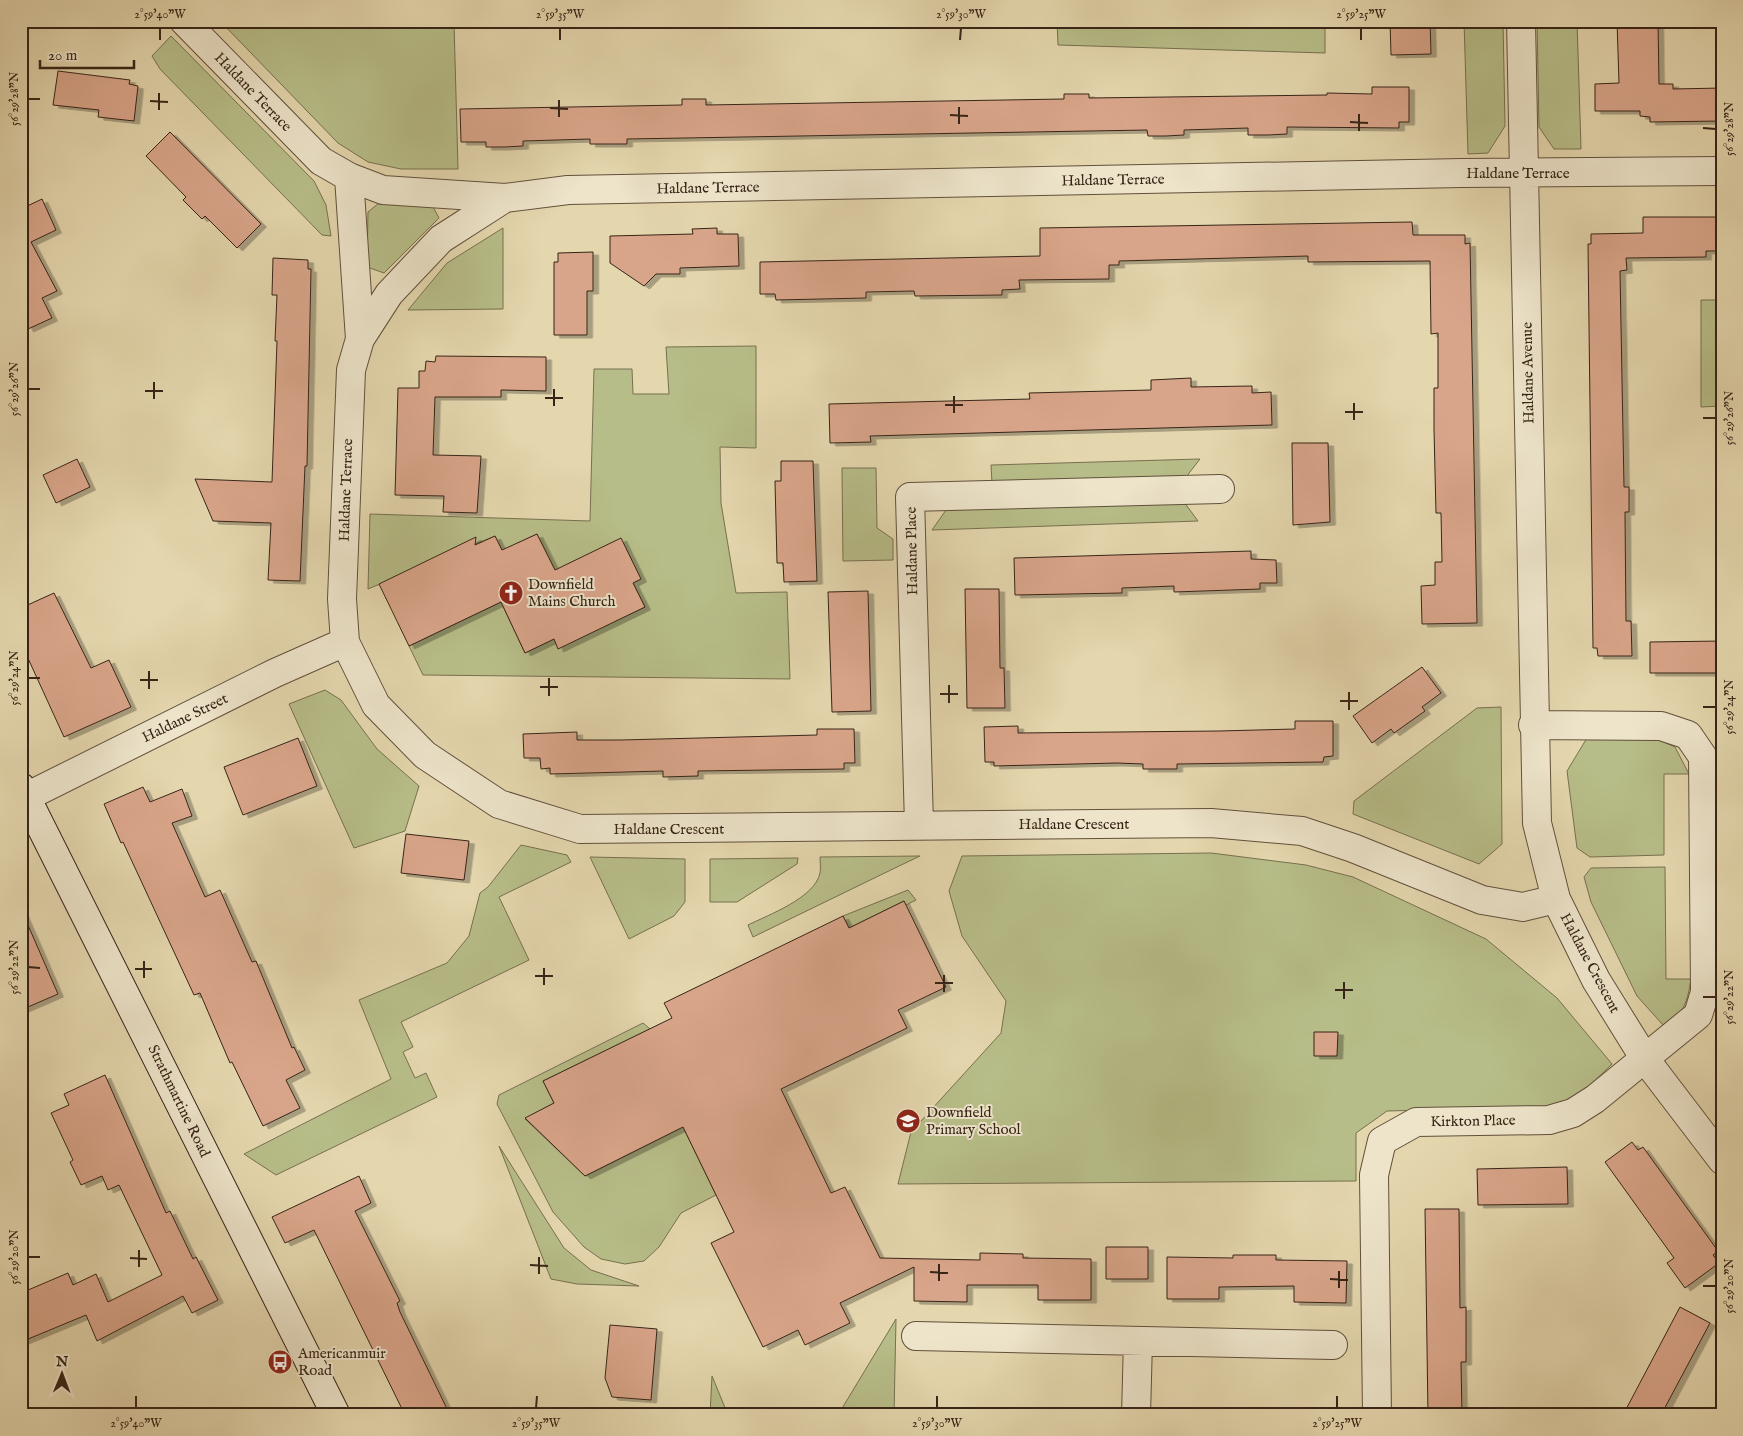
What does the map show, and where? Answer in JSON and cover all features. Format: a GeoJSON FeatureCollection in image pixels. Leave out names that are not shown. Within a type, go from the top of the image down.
{"type":"FeatureCollection","features":[{"type":"Feature","properties":{"kind":"street","name":"Haldane Terrace"},"geometry":{"type":"LineString","coordinates":[[184,21],[321,161],[349,177],[382,190],[505,198],[588,190],[1524,172],[1722,171]]}},
{"type":"Feature","properties":{"kind":"street","name":"Haldane Avenue"},"geometry":{"type":"LineString","coordinates":[[1521,21],[1533,725],[1537,822],[1556,899]]}},
{"type":"Feature","properties":{"kind":"street","name":"Haldane Terrace"},"geometry":{"type":"LineString","coordinates":[[349,177],[360,339]]}},
{"type":"Feature","properties":{"kind":"street","name":"Haldane Terrace"},"geometry":{"type":"LineString","coordinates":[[345,642],[342,598],[351,370],[360,339],[389,294],[441,239],[505,198]]}},
{"type":"Feature","properties":{"kind":"street","name":"Haldane Place"},"geometry":{"type":"LineString","coordinates":[[919,825],[910,498],[1220,489]]}},
{"type":"Feature","properties":{"kind":"street","name":"Haldane Street"},"geometry":{"type":"LineString","coordinates":[[24,792],[275,673],[345,642]]}},
{"type":"Feature","properties":{"kind":"street","name":"Haldane Crescent"},"geometry":{"type":"LineString","coordinates":[[345,642],[376,705],[419,749],[499,804],[580,829],[697,830],[919,825],[1212,823],[1302,831],[1353,848],[1482,900],[1523,907],[1556,899],[1596,980],[1645,1059],[1722,1160]]}},
{"type":"Feature","properties":{"kind":"street"},"geometry":{"type":"LineString","coordinates":[[1533,725],[1661,726],[1688,734],[1703,757],[1705,992],[1698,1015],[1645,1059]]}},
{"type":"Feature","properties":{"kind":"street","name":"Strathmartine Road"},"geometry":{"type":"LineString","coordinates":[[24,792],[336,1415]]}},
{"type":"Feature","properties":{"kind":"street","name":"Kirkton Place"},"geometry":{"type":"LineString","coordinates":[[1377,1415],[1374,1175],[1382,1141],[1416,1122],[1549,1120],[1573,1113],[1645,1059]]}},
{"type":"Feature","properties":{"kind":"street"},"geometry":{"type":"LineString","coordinates":[[916,1336],[1334,1345]]}},
{"type":"Feature","properties":{"kind":"street"},"geometry":{"type":"LineString","coordinates":[[1136,1415],[1138,1341]]}},
{"type":"Feature","properties":{"kind":"green space"},"geometry":{"type":"Polygon","coordinates":[[[220,21],[454,23],[458,169],[401,169],[368,162],[338,143],[220,21]]]}},
{"type":"Feature","properties":{"kind":"green space"},"geometry":{"type":"Polygon","coordinates":[[[1057,21],[1325,21],[1325,53],[1058,45],[1057,21]]]}},
{"type":"Feature","properties":{"kind":"green space"},"geometry":{"type":"Polygon","coordinates":[[[1464,21],[1503,21],[1505,126],[1488,153],[1468,154],[1464,21]]]}},
{"type":"Feature","properties":{"kind":"green space"},"geometry":{"type":"Polygon","coordinates":[[[1537,21],[1577,21],[1581,149],[1554,149],[1539,127],[1537,21]]]}},
{"type":"Feature","properties":{"kind":"green space"},"geometry":{"type":"Polygon","coordinates":[[[171,36],[314,181],[326,205],[331,236],[322,235],[160,69],[152,56],[171,36]]]}},
{"type":"Feature","properties":{"kind":"green space"},"geometry":{"type":"Polygon","coordinates":[[[379,203],[432,205],[439,218],[384,273],[367,267],[368,212],[379,203]]]}},
{"type":"Feature","properties":{"kind":"green space"},"geometry":{"type":"Polygon","coordinates":[[[503,228],[503,309],[408,310],[447,263],[503,228]]]}},
{"type":"Feature","properties":{"kind":"green space"},"geometry":{"type":"Polygon","coordinates":[[[1701,300],[1721,300],[1722,406],[1701,407],[1701,300]]]}},
{"type":"Feature","properties":{"kind":"green space"},"geometry":{"type":"Polygon","coordinates":[[[756,346],[756,448],[720,447],[721,503],[736,593],[787,592],[790,679],[423,675],[409,646],[501,602],[525,653],[554,639],[558,648],[645,607],[633,583],[640,579],[555,570],[537,534],[516,544],[522,556],[508,563],[495,536],[368,589],[370,514],[590,521],[594,369],[632,369],[633,394],[669,394],[666,347],[756,346]]]}},
{"type":"Feature","properties":{"kind":"green space"},"geometry":{"type":"Polygon","coordinates":[[[1200,459],[1186,477],[992,483],[991,465],[1200,459]]]}},
{"type":"Feature","properties":{"kind":"green space"},"geometry":{"type":"Polygon","coordinates":[[[842,468],[876,468],[877,528],[893,539],[893,560],[843,561],[842,468]]]}},
{"type":"Feature","properties":{"kind":"green space"},"geometry":{"type":"Polygon","coordinates":[[[1184,502],[1198,521],[932,530],[946,510],[1184,502]]]}},
{"type":"Feature","properties":{"kind":"green space"},"geometry":{"type":"Polygon","coordinates":[[[325,690],[341,700],[377,749],[419,786],[405,831],[354,848],[289,704],[325,690]]]}},
{"type":"Feature","properties":{"kind":"green space"},"geometry":{"type":"Polygon","coordinates":[[[1501,707],[1502,844],[1479,864],[1353,814],[1354,801],[1477,708],[1501,707]]]}},
{"type":"Feature","properties":{"kind":"green space"},"geometry":{"type":"Polygon","coordinates":[[[1587,738],[1654,738],[1675,747],[1689,774],[1664,774],[1664,855],[1590,857],[1577,848],[1567,771],[1587,738]]]}},
{"type":"Feature","properties":{"kind":"green space"},"geometry":{"type":"Polygon","coordinates":[[[521,845],[567,855],[571,862],[499,897],[529,960],[401,1022],[413,1047],[403,1052],[415,1078],[426,1073],[437,1097],[276,1175],[244,1154],[391,1079],[359,1000],[447,963],[469,936],[480,893],[488,887],[521,845]]]}},
{"type":"Feature","properties":{"kind":"green space"},"geometry":{"type":"Polygon","coordinates":[[[1211,853],[1306,865],[1353,877],[1486,939],[1557,998],[1612,1064],[1580,1095],[1552,1107],[1387,1111],[1356,1133],[1356,1181],[898,1184],[911,1132],[1001,1033],[1006,1001],[962,936],[949,891],[962,856],[1211,853]]]}},
{"type":"Feature","properties":{"kind":"green space"},"geometry":{"type":"Polygon","coordinates":[[[920,856],[753,937],[748,925],[790,905],[816,882],[820,873],[820,857],[920,856]]]}},
{"type":"Feature","properties":{"kind":"green space"},"geometry":{"type":"Polygon","coordinates":[[[590,857],[685,859],[685,902],[674,916],[629,939],[590,857]]]}},
{"type":"Feature","properties":{"kind":"green space"},"geometry":{"type":"Polygon","coordinates":[[[798,858],[797,864],[737,902],[710,902],[710,859],[798,858]]]}},
{"type":"Feature","properties":{"kind":"green space"},"geometry":{"type":"Polygon","coordinates":[[[1665,867],[1666,979],[1691,979],[1684,1006],[1676,1016],[1663,1025],[1637,996],[1591,902],[1584,877],[1591,868],[1665,867]]]}},
{"type":"Feature","properties":{"kind":"green space"},"geometry":{"type":"Polygon","coordinates":[[[908,890],[916,900],[906,905],[904,901],[849,928],[843,916],[908,890]]]}},
{"type":"Feature","properties":{"kind":"green space"},"geometry":{"type":"Polygon","coordinates":[[[643,1023],[650,1029],[543,1081],[554,1103],[525,1119],[585,1176],[683,1127],[716,1195],[681,1213],[659,1247],[644,1261],[625,1264],[601,1259],[584,1247],[553,1212],[497,1104],[499,1095],[643,1023]]]}},
{"type":"Feature","properties":{"kind":"green space"},"geometry":{"type":"Polygon","coordinates":[[[499,1146],[564,1248],[591,1270],[639,1286],[577,1284],[551,1279],[499,1146]]]}},
{"type":"Feature","properties":{"kind":"green space"},"geometry":{"type":"Polygon","coordinates":[[[896,1319],[894,1415],[838,1415],[896,1319]]]}},
{"type":"Feature","properties":{"kind":"green space"},"geometry":{"type":"Polygon","coordinates":[[[712,1376],[728,1415],[710,1415],[712,1376]]]}},
{"type":"Feature","properties":{"kind":"building"},"geometry":{"type":"Polygon","coordinates":[[[1390,21],[1430,21],[1431,54],[1391,55],[1390,21]]]}},
{"type":"Feature","properties":{"kind":"building"},"geometry":{"type":"Polygon","coordinates":[[[1617,21],[1658,21],[1659,84],[1673,84],[1673,89],[1722,88],[1722,121],[1650,122],[1650,117],[1640,116],[1640,111],[1595,111],[1595,84],[1619,83],[1617,21]]]}},
{"type":"Feature","properties":{"kind":"building"},"geometry":{"type":"Polygon","coordinates":[[[58,71],[130,80],[129,84],[138,86],[134,121],[98,117],[99,110],[53,105],[58,71]]]}},
{"type":"Feature","properties":{"kind":"building"},"geometry":{"type":"Polygon","coordinates":[[[1372,87],[1409,87],[1409,122],[1399,122],[1399,128],[1287,127],[1287,134],[1268,135],[1248,135],[1248,128],[1184,130],[1184,135],[1166,136],[1148,136],[1147,130],[627,139],[627,144],[590,144],[590,139],[523,141],[523,146],[504,147],[486,147],[486,142],[461,142],[460,109],[682,105],[682,99],[706,99],[706,105],[1064,99],[1064,94],[1089,94],[1089,98],[1327,95],[1327,93],[1372,94],[1372,87]]]}},
{"type":"Feature","properties":{"kind":"building"},"geometry":{"type":"Polygon","coordinates":[[[170,132],[261,224],[237,248],[205,216],[202,219],[183,200],[186,197],[146,156],[170,132]]]}},
{"type":"Feature","properties":{"kind":"building"},"geometry":{"type":"Polygon","coordinates":[[[42,199],[56,230],[31,242],[57,291],[42,298],[52,318],[28,329],[21,316],[21,209],[42,199]]]}},
{"type":"Feature","properties":{"kind":"building"},"geometry":{"type":"Polygon","coordinates":[[[1643,217],[1722,217],[1722,251],[1706,251],[1706,257],[1626,258],[1627,270],[1620,271],[1624,487],[1629,487],[1629,512],[1625,512],[1626,621],[1631,621],[1632,656],[1598,656],[1597,648],[1593,648],[1588,244],[1591,244],[1591,234],[1643,233],[1643,217]]]}},
{"type":"Feature","properties":{"kind":"building"},"geometry":{"type":"Polygon","coordinates":[[[1412,222],[1413,235],[1465,235],[1465,244],[1470,243],[1477,623],[1422,624],[1421,586],[1435,585],[1435,562],[1442,562],[1441,513],[1436,513],[1434,429],[1434,388],[1438,388],[1438,333],[1431,334],[1430,261],[1308,262],[1308,256],[1119,261],[1119,265],[1109,265],[1109,279],[1019,280],[1020,289],[1002,290],[1002,295],[915,296],[914,291],[866,292],[866,298],[776,300],[775,294],[760,294],[760,262],[1040,256],[1040,228],[1412,222]]]}},
{"type":"Feature","properties":{"kind":"building"},"geometry":{"type":"Polygon","coordinates":[[[717,228],[717,234],[738,234],[739,266],[680,268],[680,274],[656,274],[644,286],[610,263],[610,236],[693,234],[692,229],[717,228]]]}},
{"type":"Feature","properties":{"kind":"building"},"geometry":{"type":"Polygon","coordinates":[[[593,252],[593,291],[587,291],[587,335],[554,335],[554,262],[558,262],[558,253],[593,252]]]}},
{"type":"Feature","properties":{"kind":"building"},"geometry":{"type":"Polygon","coordinates":[[[273,258],[308,260],[308,269],[311,269],[307,466],[305,466],[300,581],[268,580],[271,523],[213,521],[195,479],[272,482],[277,341],[275,341],[277,295],[272,295],[273,258]]]}},
{"type":"Feature","properties":{"kind":"building"},"geometry":{"type":"Polygon","coordinates":[[[436,356],[546,357],[546,391],[501,390],[501,397],[435,397],[433,455],[481,456],[477,513],[443,512],[444,496],[395,495],[398,388],[419,388],[419,371],[425,371],[426,361],[435,362],[436,356]]]}},
{"type":"Feature","properties":{"kind":"building"},"geometry":{"type":"Polygon","coordinates":[[[1191,378],[1191,387],[1252,386],[1252,393],[1271,392],[1272,425],[870,436],[871,442],[830,443],[829,404],[1030,399],[1029,393],[1151,390],[1151,380],[1191,378]]]}},
{"type":"Feature","properties":{"kind":"building"},"geometry":{"type":"Polygon","coordinates":[[[1292,443],[1328,443],[1330,522],[1293,525],[1292,443]]]}},
{"type":"Feature","properties":{"kind":"building"},"geometry":{"type":"Polygon","coordinates":[[[77,459],[90,487],[56,503],[43,475],[77,459]]]}},
{"type":"Feature","properties":{"kind":"building"},"geometry":{"type":"Polygon","coordinates":[[[781,461],[813,461],[817,581],[784,582],[783,563],[777,563],[775,481],[781,481],[781,461]]]}},
{"type":"Feature","properties":{"kind":"building","name":"Downfield Mains Church"},"geometry":{"type":"Polygon","coordinates":[[[537,534],[555,570],[621,538],[641,579],[633,583],[645,607],[558,649],[554,639],[525,653],[501,602],[409,646],[379,584],[476,537],[475,545],[495,536],[502,550],[537,534]]]}},
{"type":"Feature","properties":{"kind":"building"},"geometry":{"type":"Polygon","coordinates":[[[1251,551],[1251,559],[1276,560],[1277,583],[1260,583],[1260,589],[1174,592],[1174,586],[1122,588],[1122,593],[1015,595],[1014,558],[1251,551]]]}},
{"type":"Feature","properties":{"kind":"building"},"geometry":{"type":"Polygon","coordinates":[[[965,589],[999,589],[1000,668],[1004,668],[1005,708],[967,708],[965,589]]]}},
{"type":"Feature","properties":{"kind":"building"},"geometry":{"type":"Polygon","coordinates":[[[868,591],[871,711],[832,712],[828,592],[868,591]]]}},
{"type":"Feature","properties":{"kind":"building"},"geometry":{"type":"Polygon","coordinates":[[[54,593],[91,668],[109,660],[131,707],[64,737],[21,643],[21,608],[54,593]]]}},
{"type":"Feature","properties":{"kind":"building"},"geometry":{"type":"Polygon","coordinates":[[[1722,641],[1722,673],[1650,673],[1650,642],[1722,641]]]}},
{"type":"Feature","properties":{"kind":"building"},"geometry":{"type":"Polygon","coordinates":[[[1422,667],[1441,693],[1422,707],[1425,711],[1394,733],[1391,729],[1372,743],[1353,716],[1422,667]]]}},
{"type":"Feature","properties":{"kind":"building"},"geometry":{"type":"Polygon","coordinates":[[[1295,721],[1333,721],[1333,756],[1324,757],[1323,762],[1177,764],[1177,769],[1143,769],[1143,764],[1117,763],[994,766],[994,762],[985,762],[984,727],[1018,726],[1018,733],[1219,731],[1295,729],[1295,721]]]}},
{"type":"Feature","properties":{"kind":"building"},"geometry":{"type":"Polygon","coordinates":[[[817,729],[854,729],[855,763],[844,763],[844,769],[698,771],[698,776],[663,777],[663,771],[550,774],[550,768],[541,769],[540,758],[524,758],[523,734],[577,732],[577,740],[621,740],[817,735],[817,729]]]}},
{"type":"Feature","properties":{"kind":"building"},"geometry":{"type":"Polygon","coordinates":[[[298,738],[317,786],[243,815],[224,767],[298,738]]]}},
{"type":"Feature","properties":{"kind":"building"},"geometry":{"type":"Polygon","coordinates":[[[143,787],[150,802],[182,789],[192,816],[172,823],[205,897],[220,890],[252,962],[256,961],[292,1048],[294,1047],[305,1070],[286,1080],[300,1108],[263,1126],[232,1062],[230,1063],[200,993],[194,995],[104,804],[143,787]]]}},
{"type":"Feature","properties":{"kind":"building"},"geometry":{"type":"Polygon","coordinates":[[[406,834],[469,841],[464,880],[401,873],[406,834]]]}},
{"type":"Feature","properties":{"kind":"building"},"geometry":{"type":"Polygon","coordinates":[[[904,901],[946,987],[898,1010],[907,1028],[781,1089],[831,1193],[845,1187],[880,1258],[980,1260],[980,1253],[1023,1254],[1023,1258],[1091,1259],[1091,1300],[1038,1300],[1038,1285],[967,1285],[967,1302],[914,1301],[914,1267],[840,1303],[850,1323],[805,1345],[798,1330],[763,1347],[711,1243],[734,1232],[683,1127],[585,1176],[525,1118],[554,1103],[543,1081],[672,1018],[664,1003],[843,916],[849,928],[904,901]]]}},
{"type":"Feature","properties":{"kind":"building"},"geometry":{"type":"Polygon","coordinates":[[[21,909],[58,994],[21,1010],[21,909]]]}},
{"type":"Feature","properties":{"kind":"building"},"geometry":{"type":"Polygon","coordinates":[[[1314,1032],[1338,1032],[1337,1056],[1314,1056],[1314,1032]]]}},
{"type":"Feature","properties":{"kind":"building"},"geometry":{"type":"Polygon","coordinates":[[[105,1075],[166,1213],[170,1211],[193,1259],[196,1257],[218,1300],[192,1313],[183,1296],[97,1341],[86,1315],[21,1342],[21,1293],[68,1273],[73,1285],[96,1274],[108,1302],[162,1275],[119,1185],[108,1190],[102,1176],[81,1185],[70,1162],[73,1160],[51,1113],[69,1105],[64,1094],[105,1075]]]}},
{"type":"Feature","properties":{"kind":"building"},"geometry":{"type":"Polygon","coordinates":[[[1632,1142],[1638,1150],[1643,1147],[1718,1251],[1713,1255],[1719,1263],[1685,1288],[1667,1263],[1674,1258],[1605,1162],[1632,1142]]]}},
{"type":"Feature","properties":{"kind":"building"},"geometry":{"type":"Polygon","coordinates":[[[1567,1167],[1568,1204],[1478,1205],[1477,1169],[1567,1167]]]}},
{"type":"Feature","properties":{"kind":"building"},"geometry":{"type":"Polygon","coordinates":[[[359,1176],[371,1203],[355,1211],[400,1301],[397,1303],[400,1312],[450,1415],[405,1415],[314,1230],[285,1243],[272,1217],[359,1176]]]}},
{"type":"Feature","properties":{"kind":"building"},"geometry":{"type":"Polygon","coordinates":[[[1425,1209],[1459,1209],[1460,1308],[1466,1307],[1466,1362],[1461,1362],[1462,1415],[1428,1415],[1425,1209]]]}},
{"type":"Feature","properties":{"kind":"building"},"geometry":{"type":"Polygon","coordinates":[[[1106,1247],[1148,1247],[1148,1279],[1106,1279],[1106,1247]]]}},
{"type":"Feature","properties":{"kind":"building"},"geometry":{"type":"Polygon","coordinates":[[[1233,1255],[1276,1255],[1276,1260],[1347,1261],[1346,1303],[1294,1302],[1294,1286],[1219,1287],[1219,1299],[1167,1299],[1167,1257],[1233,1258],[1233,1255]]]}},
{"type":"Feature","properties":{"kind":"building"},"geometry":{"type":"Polygon","coordinates":[[[1680,1307],[1710,1323],[1661,1415],[1623,1415],[1680,1307]]]}},
{"type":"Feature","properties":{"kind":"building"},"geometry":{"type":"Polygon","coordinates":[[[610,1325],[657,1329],[651,1400],[612,1397],[605,1378],[610,1325]]]}},
{"type":"Feature","properties":{"kind":"place","name":"Downfield Mains Church"},"geometry":{"type":"Point","coordinates":[511,593]}},
{"type":"Feature","properties":{"kind":"place","name":"Downfield Primary School"},"geometry":{"type":"Point","coordinates":[908,1121]}},
{"type":"Feature","properties":{"kind":"place","name":"Americanmuir Road"},"geometry":{"type":"Point","coordinates":[280,1362]}}]}
